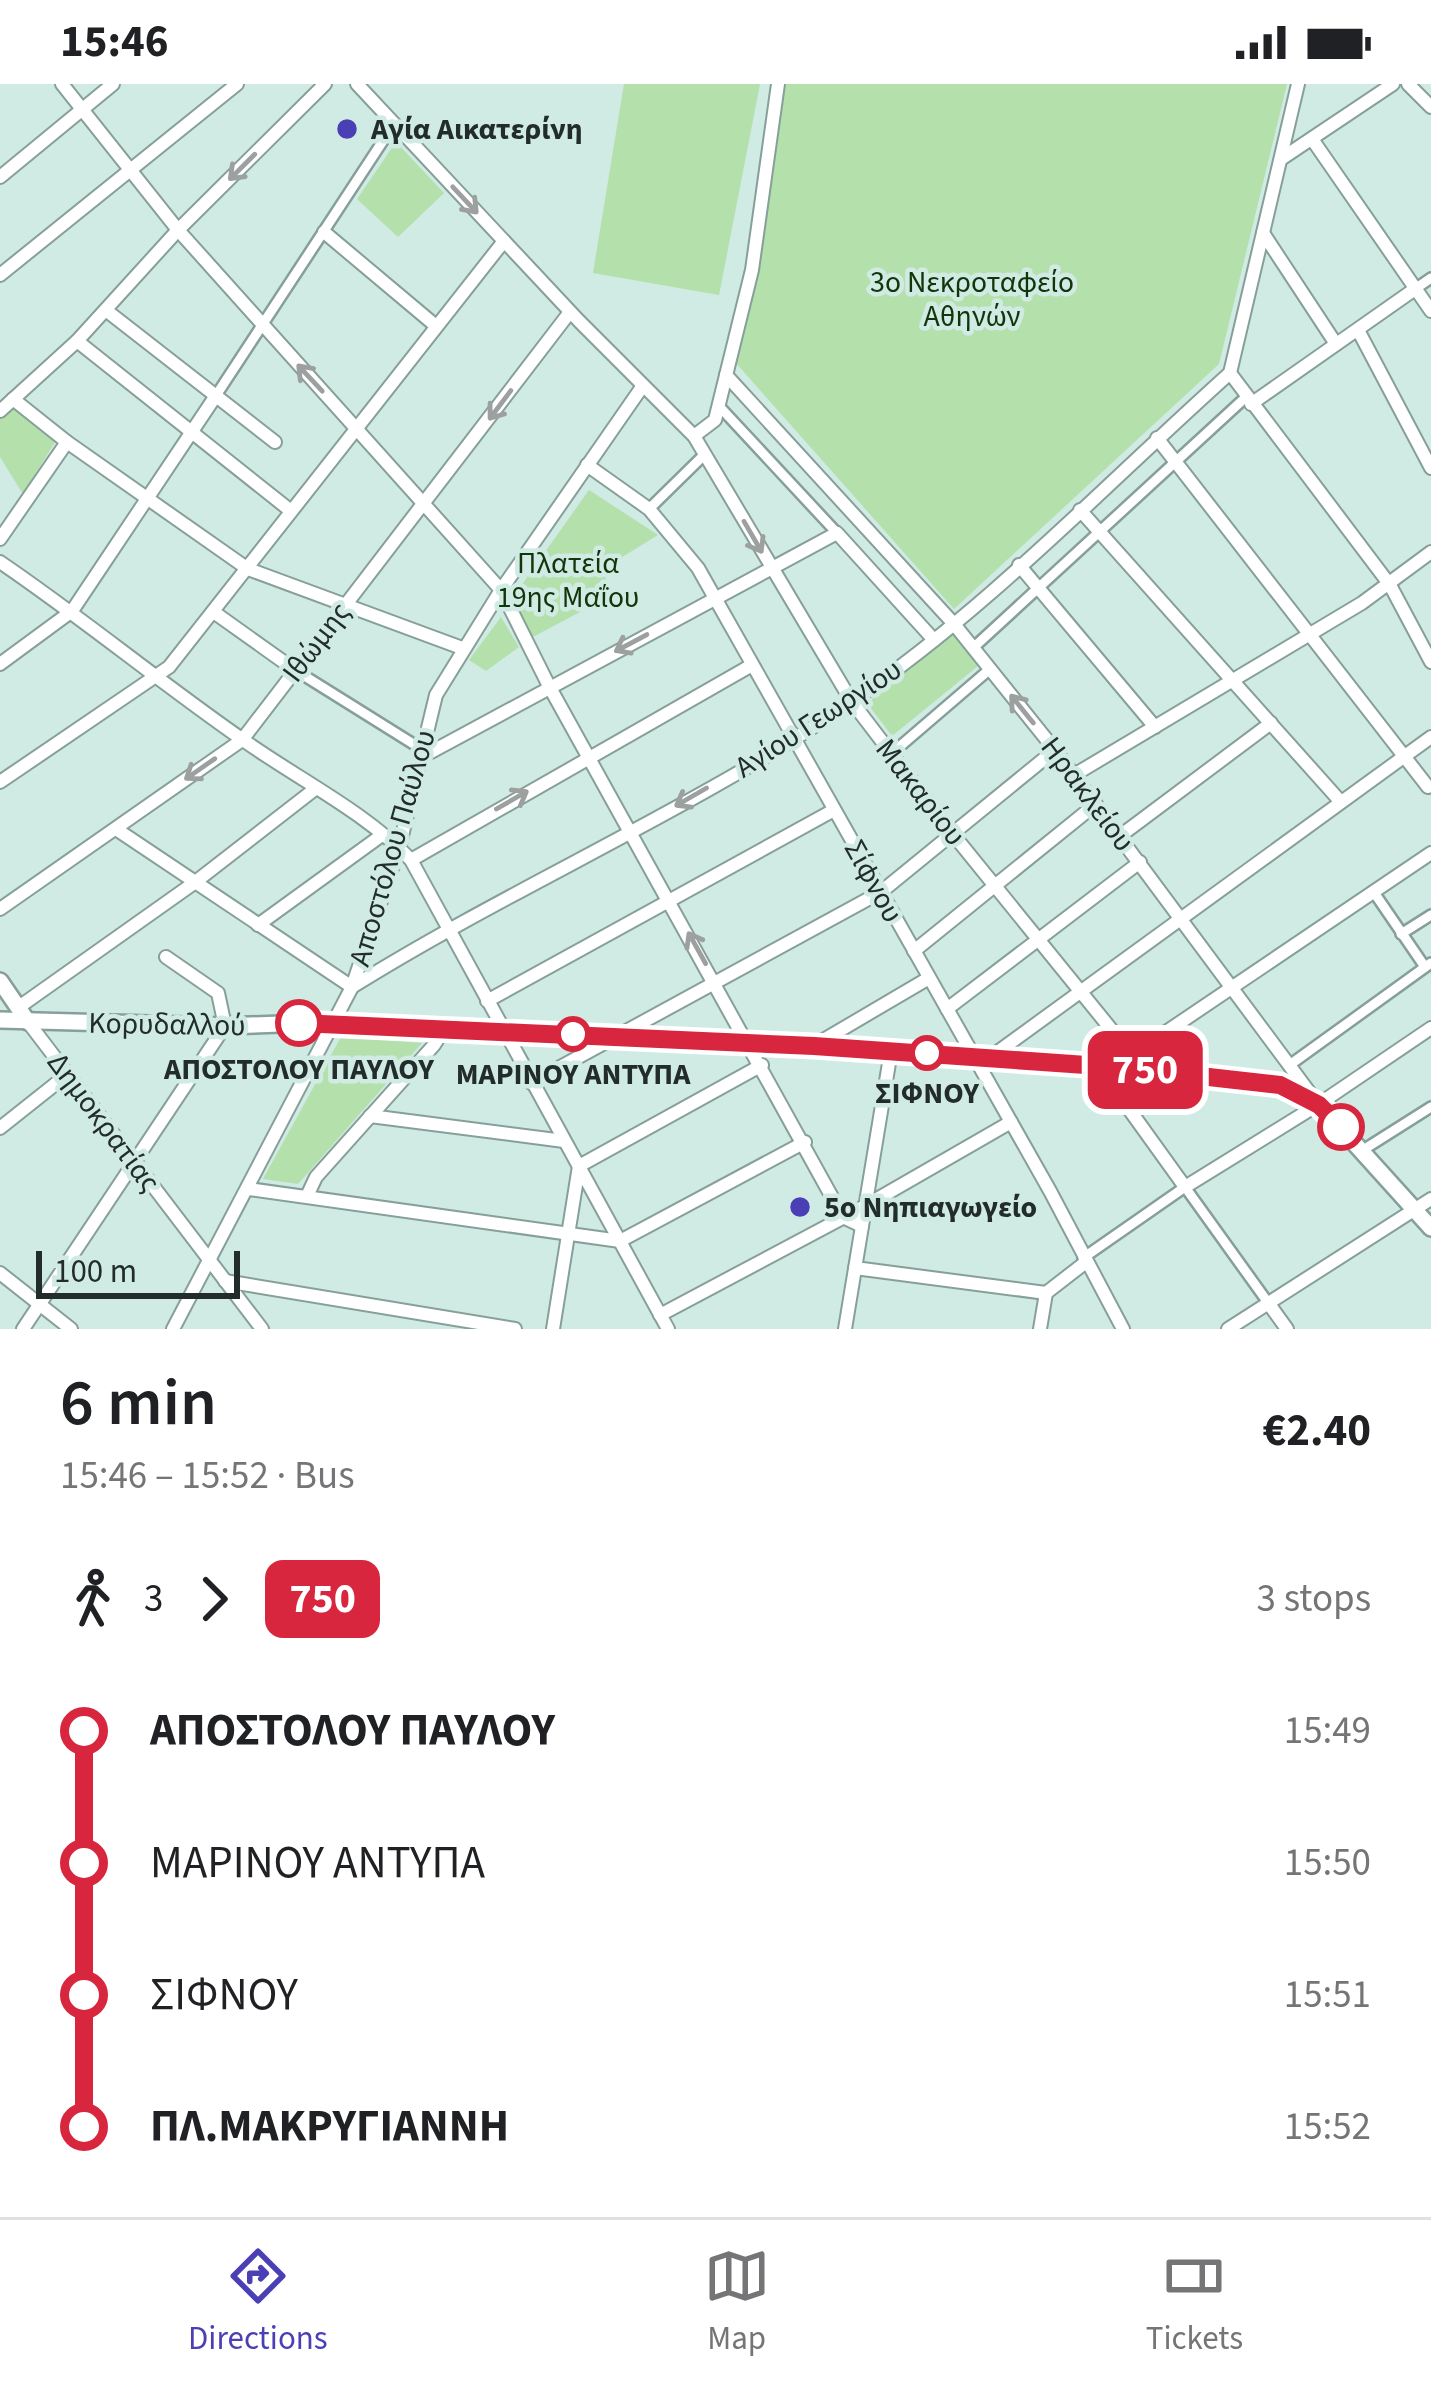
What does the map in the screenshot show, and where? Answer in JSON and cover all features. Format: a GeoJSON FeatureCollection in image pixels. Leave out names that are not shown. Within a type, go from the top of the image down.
{"type":"FeatureCollection","features":[{"type":"Feature","properties":{"kind":"street"},"geometry":{"type":"LineString","coordinates":[[62,84],[178,230],[501,590],[843,1216],[862,1226]]}},
{"type":"Feature","properties":{"kind":"street"},"geometry":{"type":"LineString","coordinates":[[0,177],[113,84]]}},
{"type":"Feature","properties":{"kind":"street"},"geometry":{"type":"LineString","coordinates":[[0,275],[237,84]]}},
{"type":"Feature","properties":{"kind":"street"},"geometry":{"type":"LineString","coordinates":[[0,411],[107,311],[178,230],[325,84]]}},
{"type":"Feature","properties":{"kind":"street","name":"Μακαρίου"},"geometry":{"type":"LineString","coordinates":[[357,84],[570,312],[694,436],[852,702],[1131,1061]]}},
{"type":"Feature","properties":{"kind":"street"},"geometry":{"type":"LineString","coordinates":[[694,436],[715,420],[752,270],[778,84]]}},
{"type":"Feature","properties":{"kind":"street"},"geometry":{"type":"LineString","coordinates":[[1298,84],[1230,373],[1390,585],[1431,662]]}},
{"type":"Feature","properties":{"kind":"street"},"geometry":{"type":"LineString","coordinates":[[1280,160],[1393,84]]}},
{"type":"Feature","properties":{"kind":"street"},"geometry":{"type":"LineString","coordinates":[[1408,84],[1431,107]]}},
{"type":"Feature","properties":{"kind":"street"},"geometry":{"type":"LineString","coordinates":[[0,664],[73,611],[394,124]]}},
{"type":"Feature","properties":{"kind":"street"},"geometry":{"type":"LineString","coordinates":[[1312,139],[1431,311]]}},
{"type":"Feature","properties":{"kind":"street"},"geometry":{"type":"LineString","coordinates":[[324,232],[436,326]]}},
{"type":"Feature","properties":{"kind":"street"},"geometry":{"type":"LineString","coordinates":[[1263,232],[1336,344]]}},
{"type":"Feature","properties":{"kind":"street"},"geometry":{"type":"LineString","coordinates":[[0,782],[158,676],[215,613],[504,241]]}},
{"type":"Feature","properties":{"kind":"street"},"geometry":{"type":"LineString","coordinates":[[973,648],[1174,460],[1249,400],[1431,278]]}},
{"type":"Feature","properties":{"kind":"street"},"geometry":{"type":"LineString","coordinates":[[107,311],[274,442]]}},
{"type":"Feature","properties":{"kind":"street","name":"Ιθώμης"},"geometry":{"type":"LineString","coordinates":[[0,909],[242,740],[570,312]]}},
{"type":"Feature","properties":{"kind":"street"},"geometry":{"type":"LineString","coordinates":[[1358,330],[1427,448],[1431,468]]}},
{"type":"Feature","properties":{"kind":"street"},"geometry":{"type":"LineString","coordinates":[[76,341],[291,511]]}},
{"type":"Feature","properties":{"kind":"street","name":"Αγίου Γεωργίου"},"geometry":{"type":"LineString","coordinates":[[352,987],[447,928],[633,830],[852,702],[954,624],[1230,373]]}},
{"type":"Feature","properties":{"kind":"street","name":"Ηρακλείου"},"geometry":{"type":"LineString","coordinates":[[726,375],[954,624],[1074,775],[1319,1105],[1431,1228]]}},
{"type":"Feature","properties":{"kind":"street","name":"Αποστόλου Παύλου"},"geometry":{"type":"LineString","coordinates":[[174,1328],[352,987],[399,848],[436,694],[501,590],[643,387]]}},
{"type":"Feature","properties":{"kind":"street"},"geometry":{"type":"LineString","coordinates":[[14,400],[248,569],[462,648]]}},
{"type":"Feature","properties":{"kind":"street"},"geometry":{"type":"LineString","coordinates":[[718,405],[934,640]]}},
{"type":"Feature","properties":{"kind":"street"},"geometry":{"type":"LineString","coordinates":[[1157,438],[1428,787]]}},
{"type":"Feature","properties":{"kind":"street"},"geometry":{"type":"LineString","coordinates":[[0,539],[67,442]]}},
{"type":"Feature","properties":{"kind":"street"},"geometry":{"type":"LineString","coordinates":[[649,509],[705,454]]}},
{"type":"Feature","properties":{"kind":"street","name":"Σίφνου"},"geometry":{"type":"LineString","coordinates":[[586,465],[649,509],[685,550],[1123,1329]]}},
{"type":"Feature","properties":{"kind":"street"},"geometry":{"type":"LineString","coordinates":[[1080,510],[1340,801]]}},
{"type":"Feature","properties":{"kind":"street"},"geometry":{"type":"LineString","coordinates":[[215,613],[295,670],[430,752],[836,533]]}},
{"type":"Feature","properties":{"kind":"street"},"geometry":{"type":"LineString","coordinates":[[1074,775],[1390,585],[1431,552]]}},
{"type":"Feature","properties":{"kind":"street"},"geometry":{"type":"LineString","coordinates":[[0,562],[411,860],[668,1329]]}},
{"type":"Feature","properties":{"kind":"street"},"geometry":{"type":"LineString","coordinates":[[1019,565],[1156,727]]}},
{"type":"Feature","properties":{"kind":"street"},"geometry":{"type":"LineString","coordinates":[[411,860],[752,665]]}},
{"type":"Feature","properties":{"kind":"street"},"geometry":{"type":"LineString","coordinates":[[891,754],[990,669]]}},
{"type":"Feature","properties":{"kind":"street"},"geometry":{"type":"LineString","coordinates":[[1120,836],[1271,723]]}},
{"type":"Feature","properties":{"kind":"street"},"geometry":{"type":"LineString","coordinates":[[992,1056],[1431,736]]}},
{"type":"Feature","properties":{"kind":"street"},"geometry":{"type":"LineString","coordinates":[[531,1082],[880,892],[1055,750]]}},
{"type":"Feature","properties":{"kind":"street"},"geometry":{"type":"LineString","coordinates":[[24,1015],[315,789]]}},
{"type":"Feature","properties":{"kind":"street"},"geometry":{"type":"LineString","coordinates":[[914,951],[1096,804]]}},
{"type":"Feature","properties":{"kind":"street"},"geometry":{"type":"LineString","coordinates":[[488,1001],[834,810]]}},
{"type":"Feature","properties":{"kind":"street"},"geometry":{"type":"LineString","coordinates":[[116,829],[352,987]]}},
{"type":"Feature","properties":{"kind":"street"},"geometry":{"type":"LineString","coordinates":[[258,925],[382,835]]}},
{"type":"Feature","properties":{"kind":"street"},"geometry":{"type":"LineString","coordinates":[[1131,1061],[1431,853]]}},
{"type":"Feature","properties":{"kind":"street"},"geometry":{"type":"LineString","coordinates":[[946,1009],[1140,862]]}},
{"type":"Feature","properties":{"kind":"street"},"geometry":{"type":"LineString","coordinates":[[1291,1064],[1428,965],[1372,892]]}},
{"type":"Feature","properties":{"kind":"street"},"geometry":{"type":"LineString","coordinates":[[1401,934],[1427,918],[1431,934]]}},
{"type":"Feature","properties":{"kind":"street"},"geometry":{"type":"LineString","coordinates":[[23,1329],[225,1026],[218,993],[166,957]]}},
{"type":"Feature","properties":{"kind":"street"},"geometry":{"type":"LineString","coordinates":[[814,1046],[929,978]]}},
{"type":"Feature","properties":{"kind":"street","name":"Δημοκρατίας"},"geometry":{"type":"LineString","coordinates":[[0,981],[262,1329]]}},
{"type":"Feature","properties":{"kind":"street","name":"Κορυδαλλού"},"geometry":{"type":"LineString","coordinates":[[0,1019],[24,1015],[225,1026],[335,1022],[1097,1065],[1131,1061],[1280,1085],[1319,1105]]}},
{"type":"Feature","properties":{"kind":"street"},"geometry":{"type":"LineString","coordinates":[[308,1195],[316,1177],[445,1028]]}},
{"type":"Feature","properties":{"kind":"street"},"geometry":{"type":"LineString","coordinates":[[1040,1329],[1046,1293],[1085,1260],[1185,1187],[1319,1105],[1431,1028]]}},
{"type":"Feature","properties":{"kind":"street"},"geometry":{"type":"LineString","coordinates":[[845,1329],[890,1051]]}},
{"type":"Feature","properties":{"kind":"street"},"geometry":{"type":"LineString","coordinates":[[579,1166],[762,1065]]}},
{"type":"Feature","properties":{"kind":"street"},"geometry":{"type":"LineString","coordinates":[[1097,1065],[1287,1329]]}},
{"type":"Feature","properties":{"kind":"street"},"geometry":{"type":"LineString","coordinates":[[0,1128],[68,1074]]}},
{"type":"Feature","properties":{"kind":"street"},"geometry":{"type":"LineString","coordinates":[[1363,1150],[1431,1107]]}},
{"type":"Feature","properties":{"kind":"street"},"geometry":{"type":"LineString","coordinates":[[370,1116],[565,1141]]}},
{"type":"Feature","properties":{"kind":"street"},"geometry":{"type":"LineString","coordinates":[[660,1315],[1011,1123]]}},
{"type":"Feature","properties":{"kind":"street"},"geometry":{"type":"LineString","coordinates":[[249,1189],[620,1241],[805,1142]]}},
{"type":"Feature","properties":{"kind":"street"},"geometry":{"type":"LineString","coordinates":[[553,1329],[579,1166]]}},
{"type":"Feature","properties":{"kind":"street"},"geometry":{"type":"LineString","coordinates":[[1228,1329],[1431,1199]]}},
{"type":"Feature","properties":{"kind":"street"},"geometry":{"type":"LineString","coordinates":[[855,1268],[1046,1293]]}},
{"type":"Feature","properties":{"kind":"street"},"geometry":{"type":"LineString","coordinates":[[0,1273],[71,1329]]}},
{"type":"Feature","properties":{"kind":"street"},"geometry":{"type":"LineString","coordinates":[[225,1281],[515,1329]]}},
{"type":"Feature","properties":{"kind":"green space"},"geometry":{"type":"Polygon","coordinates":[[[624,84],[760,84],[719,295],[593,273],[624,84]]]}},
{"type":"Feature","properties":{"kind":"green space","name":"3ο Νεκροταφείο Αθηνών"},"geometry":{"type":"Polygon","coordinates":[[[786,84],[1287,84],[1219,364],[954,609],[735,362],[760,259],[777,116],[786,84]]]}},
{"type":"Feature","properties":{"kind":"green space"},"geometry":{"type":"Polygon","coordinates":[[[396,142],[444,193],[398,237],[357,199],[396,142]]]}},
{"type":"Feature","properties":{"kind":"green space"},"geometry":{"type":"Polygon","coordinates":[[[14,407],[55,442],[23,494],[0,457],[0,419],[14,407]]]}},
{"type":"Feature","properties":{"kind":"green space","name":"Πλατεία 19ης Μαΐου"},"geometry":{"type":"Polygon","coordinates":[[[589,490],[658,535],[601,570],[614,594],[531,638],[511,600],[589,490]]]}},
{"type":"Feature","properties":{"kind":"green space"},"geometry":{"type":"Polygon","coordinates":[[[501,617],[519,647],[486,671],[469,660],[501,617]]]}},
{"type":"Feature","properties":{"kind":"green space"},"geometry":{"type":"Polygon","coordinates":[[[952,633],[978,666],[892,736],[867,703],[952,633]]]}},
{"type":"Feature","properties":{"kind":"green space"},"geometry":{"type":"Polygon","coordinates":[[[341,1037],[422,1043],[298,1184],[263,1179],[341,1037]]]}},
{"type":"Feature","properties":{"kind":"bus line","name":"750"},"geometry":{"type":"LineString","coordinates":[[299,1023],[814,1046],[1129,1068],[1280,1085],[1319,1105],[1341,1127]]}},
{"type":"Feature","properties":{"kind":"place","name":"Αγία Αικατερίνη"},"geometry":{"type":"Point","coordinates":[347,129]}},
{"type":"Feature","properties":{"kind":"place","name":"ΑΠΟΣΤΟΛΟΥ ΠΑΥΛΟΥ"},"geometry":{"type":"Point","coordinates":[299,1023]}},
{"type":"Feature","properties":{"kind":"place","name":"ΜΑΡΙΝΟΥ ΑΝΤΥΠΑ"},"geometry":{"type":"Point","coordinates":[573,1034]}},
{"type":"Feature","properties":{"kind":"place","name":"ΣΙΦΝΟΥ"},"geometry":{"type":"Point","coordinates":[927,1053]}},
{"type":"Feature","properties":{"kind":"place","name":"5ο Νηπιαγωγείο"},"geometry":{"type":"Point","coordinates":[800,1207]}}]}
